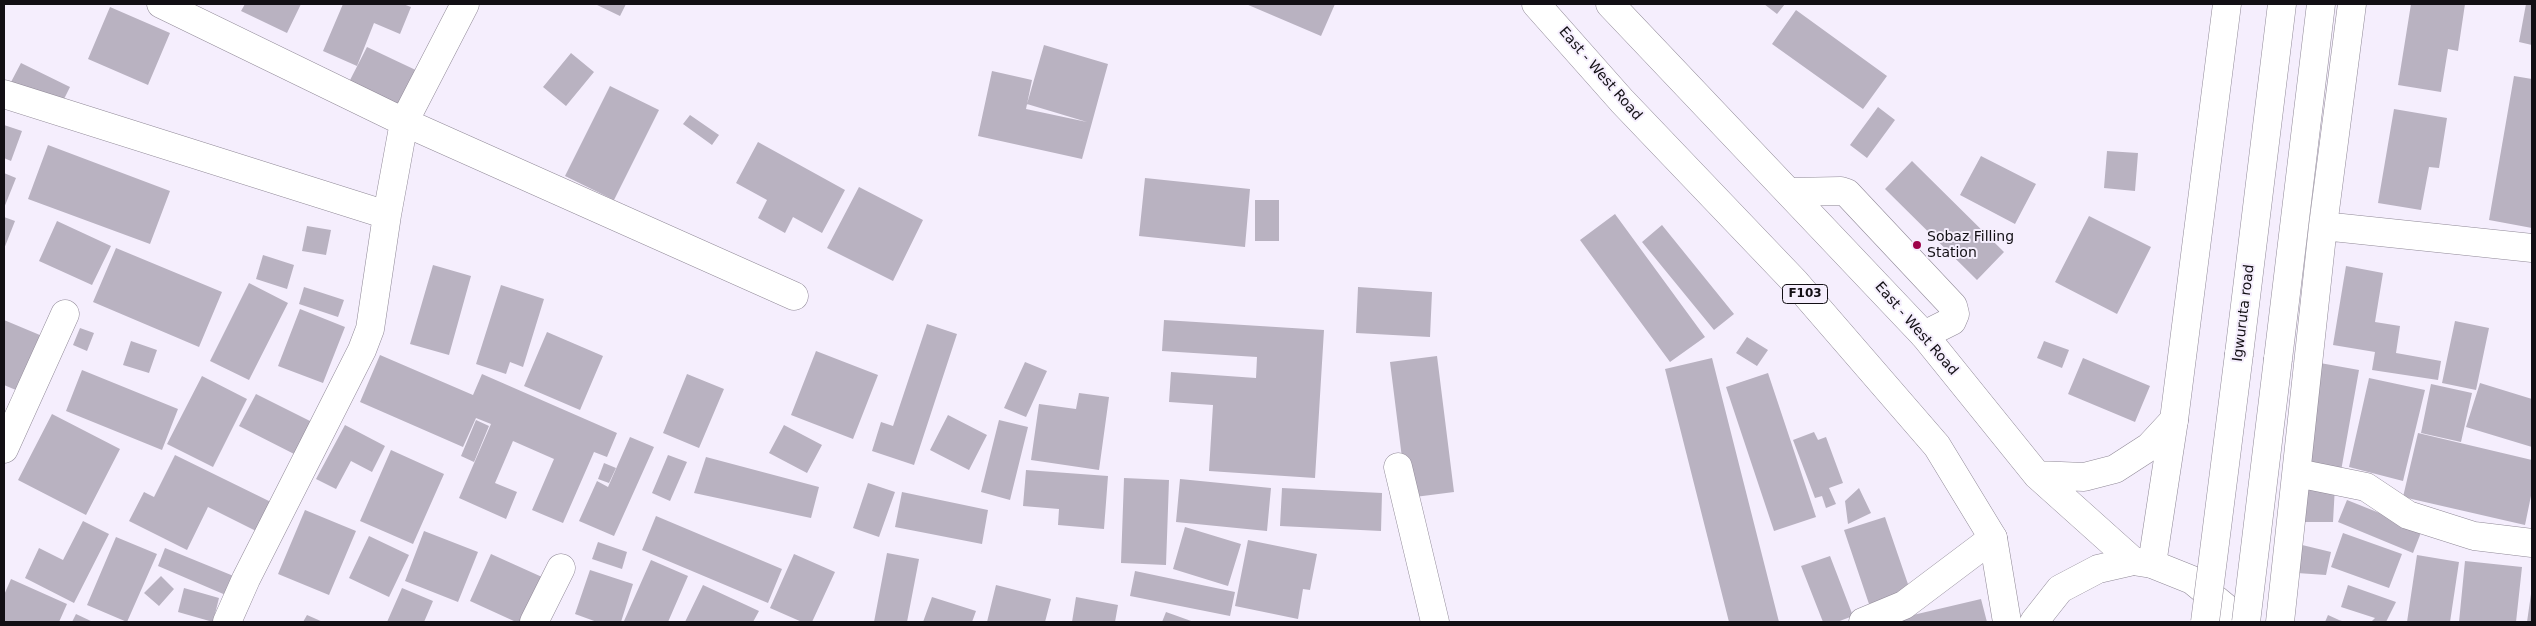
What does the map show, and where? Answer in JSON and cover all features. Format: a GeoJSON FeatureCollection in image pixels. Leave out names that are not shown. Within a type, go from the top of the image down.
{"type":"FeatureCollection","features":[{"type":"Feature","properties":{"kind":"street"},"geometry":{"type":"LineString","coordinates":[[161,4],[404,122],[794,296]]}},
{"type":"Feature","properties":{"kind":"street"},"geometry":{"type":"LineString","coordinates":[[227,622],[246,579],[362,350],[370,328],[387,215],[404,122],[465,4]]}},
{"type":"Feature","properties":{"kind":"street","name":"East - West Road"},"geometry":{"type":"LineString","coordinates":[[1610,4],[1924,335],[2037,475],[2143,562],[2192,580],[2244,622]]}},
{"type":"Feature","properties":{"kind":"street"},"geometry":{"type":"LineString","coordinates":[[2034,622],[2060,589],[2098,569],[2143,562],[2174,420],[2227,4]]}},
{"type":"Feature","properties":{"kind":"street","name":"Igwuruta road"},"geometry":{"type":"LineString","coordinates":[[2205,622],[2282,4]]}},
{"type":"Feature","properties":{"kind":"street"},"geometry":{"type":"LineString","coordinates":[[2244,622],[2321,4]]}},
{"type":"Feature","properties":{"kind":"street"},"geometry":{"type":"LineString","coordinates":[[2280,622],[2322,226],[2352,4]]}},
{"type":"Feature","properties":{"kind":"street","name":"East - West Road"},"geometry":{"type":"LineString","coordinates":[[1546,7],[1622,101],[1795,282],[1937,446],[1992,538],[2007,622]]}},
{"type":"Feature","properties":{"kind":"street"},"geometry":{"type":"LineString","coordinates":[[4,94],[387,215]]}},
{"type":"Feature","properties":{"kind":"street"},"geometry":{"type":"LineString","coordinates":[[1789,192],[1841,191],[1847,193],[1854,200],[1953,306],[1955,314],[1952,321],[1924,335]]}},
{"type":"Feature","properties":{"kind":"street"},"geometry":{"type":"LineString","coordinates":[[2322,226],[2532,248]]}},
{"type":"Feature","properties":{"kind":"street"},"geometry":{"type":"LineString","coordinates":[[4,449],[65,314]]}},
{"type":"Feature","properties":{"kind":"street"},"geometry":{"type":"LineString","coordinates":[[2037,475],[2084,477],[2115,469],[2149,447],[2174,420]]}},
{"type":"Feature","properties":{"kind":"street"},"geometry":{"type":"LineString","coordinates":[[1398,468],[1435,622]]}},
{"type":"Feature","properties":{"kind":"street"},"geometry":{"type":"LineString","coordinates":[[2297,473],[2366,487],[2408,515],[2474,536],[2532,543]]}},
{"type":"Feature","properties":{"kind":"street"},"geometry":{"type":"LineString","coordinates":[[1862,622],[1904,605],[1992,538]]}},
{"type":"Feature","properties":{"kind":"street"},"geometry":{"type":"LineString","coordinates":[[534,622],[561,568]]}},
{"type":"Feature","properties":{"kind":"building"},"geometry":{"type":"Polygon","coordinates":[[[245,4],[301,4],[287,33],[241,11],[245,4]]]}},
{"type":"Feature","properties":{"kind":"building"},"geometry":{"type":"Polygon","coordinates":[[[343,4],[403,4],[411,7],[400,34],[374,23],[357,66],[323,51],[343,4]]]}},
{"type":"Feature","properties":{"kind":"building"},"geometry":{"type":"Polygon","coordinates":[[[595,4],[626,4],[620,16],[595,4]]]}},
{"type":"Feature","properties":{"kind":"building"},"geometry":{"type":"Polygon","coordinates":[[[1246,4],[1335,4],[1321,36],[1246,4]]]}},
{"type":"Feature","properties":{"kind":"building"},"geometry":{"type":"Polygon","coordinates":[[[1764,4],[1785,4],[1777,14],[1764,4]]]}},
{"type":"Feature","properties":{"kind":"building"},"geometry":{"type":"Polygon","coordinates":[[[2411,4],[2465,4],[2458,51],[2448,49],[2441,92],[2398,85],[2411,4]]]}},
{"type":"Feature","properties":{"kind":"building"},"geometry":{"type":"Polygon","coordinates":[[[2526,4],[2532,4],[2532,45],[2519,42],[2526,4]]]}},
{"type":"Feature","properties":{"kind":"building"},"geometry":{"type":"Polygon","coordinates":[[[110,7],[170,33],[148,85],[88,59],[110,7]]]}},
{"type":"Feature","properties":{"kind":"building"},"geometry":{"type":"Polygon","coordinates":[[[1796,10],[1887,76],[1863,109],[1772,44],[1796,10]]]}},
{"type":"Feature","properties":{"kind":"building"},"geometry":{"type":"Polygon","coordinates":[[[1044,45],[1108,64],[1082,159],[978,136],[992,71],[1032,80],[1027,104],[1044,45]],[[1027,104],[1026,109],[1087,122],[1027,104]]]}},
{"type":"Feature","properties":{"kind":"building"},"geometry":{"type":"Polygon","coordinates":[[[367,47],[422,73],[403,111],[348,84],[367,47]]]}},
{"type":"Feature","properties":{"kind":"building"},"geometry":{"type":"Polygon","coordinates":[[[571,53],[594,72],[566,106],[543,87],[571,53]]]}},
{"type":"Feature","properties":{"kind":"building"},"geometry":{"type":"Polygon","coordinates":[[[21,63],[70,87],[60,107],[11,82],[21,63]]]}},
{"type":"Feature","properties":{"kind":"building"},"geometry":{"type":"Polygon","coordinates":[[[2514,76],[2532,79],[2532,228],[2489,220],[2514,76]]]}},
{"type":"Feature","properties":{"kind":"building"},"geometry":{"type":"Polygon","coordinates":[[[610,86],[659,110],[614,200],[565,176],[610,86]]]}},
{"type":"Feature","properties":{"kind":"building"},"geometry":{"type":"Polygon","coordinates":[[[1878,107],[1895,120],[1867,158],[1850,145],[1878,107]]]}},
{"type":"Feature","properties":{"kind":"building"},"geometry":{"type":"Polygon","coordinates":[[[2394,109],[2447,118],[2439,168],[2429,167],[2421,210],[2378,203],[2394,109]]]}},
{"type":"Feature","properties":{"kind":"building"},"geometry":{"type":"Polygon","coordinates":[[[690,115],[719,135],[712,145],[683,124],[690,115]]]}},
{"type":"Feature","properties":{"kind":"building"},"geometry":{"type":"Polygon","coordinates":[[[4,125],[22,131],[11,161],[4,158],[4,125]]]}},
{"type":"Feature","properties":{"kind":"building"},"geometry":{"type":"Polygon","coordinates":[[[758,142],[845,190],[822,233],[793,217],[785,233],[758,218],[767,200],[736,183],[758,142]]]}},
{"type":"Feature","properties":{"kind":"building"},"geometry":{"type":"Polygon","coordinates":[[[48,145],[170,191],[150,244],[28,199],[48,145]]]}},
{"type":"Feature","properties":{"kind":"building"},"geometry":{"type":"Polygon","coordinates":[[[2107,151],[2138,153],[2135,191],[2104,188],[2107,151]]]}},
{"type":"Feature","properties":{"kind":"building"},"geometry":{"type":"Polygon","coordinates":[[[1981,156],[2036,184],[2015,224],[1960,195],[1981,156]]]}},
{"type":"Feature","properties":{"kind":"building"},"geometry":{"type":"Polygon","coordinates":[[[1912,161],[2004,252],[1977,280],[1885,189],[1912,161]]]}},
{"type":"Feature","properties":{"kind":"building"},"geometry":{"type":"Polygon","coordinates":[[[4,173],[16,178],[4,208],[4,173]]]}},
{"type":"Feature","properties":{"kind":"building"},"geometry":{"type":"Polygon","coordinates":[[[1145,178],[1250,189],[1245,247],[1139,236],[1145,178]]]}},
{"type":"Feature","properties":{"kind":"building"},"geometry":{"type":"Polygon","coordinates":[[[859,187],[923,220],[893,281],[827,248],[859,187]]]}},
{"type":"Feature","properties":{"kind":"building"},"geometry":{"type":"Polygon","coordinates":[[[1255,200],[1279,200],[1279,241],[1255,241],[1255,200]]]}},
{"type":"Feature","properties":{"kind":"building"},"geometry":{"type":"Polygon","coordinates":[[[1615,214],[1705,337],[1670,362],[1580,240],[1615,214]]]}},
{"type":"Feature","properties":{"kind":"building"},"geometry":{"type":"Polygon","coordinates":[[[2089,216],[2151,247],[2117,314],[2055,282],[2089,216]]]}},
{"type":"Feature","properties":{"kind":"building"},"geometry":{"type":"Polygon","coordinates":[[[4,217],[15,221],[4,249],[4,217]]]}},
{"type":"Feature","properties":{"kind":"building"},"geometry":{"type":"Polygon","coordinates":[[[57,221],[111,246],[92,285],[39,261],[57,221]]]}},
{"type":"Feature","properties":{"kind":"building"},"geometry":{"type":"Polygon","coordinates":[[[1662,225],[1734,314],[1714,330],[1642,242],[1662,225]]]}},
{"type":"Feature","properties":{"kind":"building"},"geometry":{"type":"Polygon","coordinates":[[[307,226],[331,230],[326,255],[302,251],[307,226]]]}},
{"type":"Feature","properties":{"kind":"building"},"geometry":{"type":"Polygon","coordinates":[[[116,248],[222,292],[199,347],[93,302],[116,248]]]}},
{"type":"Feature","properties":{"kind":"building"},"geometry":{"type":"Polygon","coordinates":[[[263,255],[294,265],[287,289],[256,279],[263,255]]]}},
{"type":"Feature","properties":{"kind":"building"},"geometry":{"type":"Polygon","coordinates":[[[433,265],[471,276],[449,355],[410,344],[433,265]]]}},
{"type":"Feature","properties":{"kind":"building"},"geometry":{"type":"Polygon","coordinates":[[[2346,266],[2383,273],[2375,322],[2400,326],[2396,353],[2441,361],[2438,380],[2372,370],[2375,352],[2333,345],[2346,266]]]}},
{"type":"Feature","properties":{"kind":"building"},"geometry":{"type":"Polygon","coordinates":[[[249,283],[288,303],[249,380],[210,361],[249,283]]]}},
{"type":"Feature","properties":{"kind":"building"},"geometry":{"type":"Polygon","coordinates":[[[501,285],[544,299],[523,367],[510,362],[506,374],[476,364],[501,285]]]}},
{"type":"Feature","properties":{"kind":"building"},"geometry":{"type":"Polygon","coordinates":[[[304,287],[344,300],[338,317],[299,304],[304,287]]]}},
{"type":"Feature","properties":{"kind":"building"},"geometry":{"type":"Polygon","coordinates":[[[1358,287],[1432,292],[1430,337],[1356,333],[1358,287]]]}},
{"type":"Feature","properties":{"kind":"building"},"geometry":{"type":"Polygon","coordinates":[[[300,309],[345,327],[323,383],[278,366],[300,309]]]}},
{"type":"Feature","properties":{"kind":"building"},"geometry":{"type":"Polygon","coordinates":[[[4,320],[47,338],[23,393],[4,385],[4,320]]]}},
{"type":"Feature","properties":{"kind":"building"},"geometry":{"type":"Polygon","coordinates":[[[1164,320],[1324,330],[1315,478],[1209,471],[1213,405],[1169,402],[1171,372],[1256,378],[1257,357],[1162,351],[1164,320]]]}},
{"type":"Feature","properties":{"kind":"building"},"geometry":{"type":"Polygon","coordinates":[[[2455,321],[2489,328],[2476,390],[2442,383],[2455,321]]]}},
{"type":"Feature","properties":{"kind":"building"},"geometry":{"type":"Polygon","coordinates":[[[927,324],[957,334],[914,465],[872,451],[881,422],[893,426],[927,324]]]}},
{"type":"Feature","properties":{"kind":"building"},"geometry":{"type":"Polygon","coordinates":[[[80,328],[94,333],[87,351],[73,345],[80,328]]]}},
{"type":"Feature","properties":{"kind":"building"},"geometry":{"type":"Polygon","coordinates":[[[547,332],[603,356],[580,410],[524,386],[547,332]]]}},
{"type":"Feature","properties":{"kind":"building"},"geometry":{"type":"Polygon","coordinates":[[[1747,337],[1768,350],[1757,366],[1736,353],[1747,337]]]}},
{"type":"Feature","properties":{"kind":"building"},"geometry":{"type":"Polygon","coordinates":[[[131,341],[157,350],[149,373],[123,365],[131,341]]]}},
{"type":"Feature","properties":{"kind":"building"},"geometry":{"type":"Polygon","coordinates":[[[2044,341],[2069,350],[2062,368],[2037,358],[2044,341]]]}},
{"type":"Feature","properties":{"kind":"building"},"geometry":{"type":"Polygon","coordinates":[[[816,351],[878,375],[853,439],[791,415],[816,351]]]}},
{"type":"Feature","properties":{"kind":"building"},"geometry":{"type":"Polygon","coordinates":[[[380,355],[473,395],[482,374],[617,433],[607,457],[594,452],[563,523],[532,510],[554,459],[513,441],[495,483],[517,492],[506,519],[459,498],[491,424],[476,418],[463,447],[360,402],[380,355]]]}},
{"type":"Feature","properties":{"kind":"building"},"geometry":{"type":"Polygon","coordinates":[[[1437,356],[1454,492],[1407,498],[1390,362],[1437,356]]]}},
{"type":"Feature","properties":{"kind":"building"},"geometry":{"type":"Polygon","coordinates":[[[1712,358],[1779,622],[1729,622],[1665,369],[1712,358]]]}},
{"type":"Feature","properties":{"kind":"building"},"geometry":{"type":"Polygon","coordinates":[[[2083,358],[2150,386],[2135,422],[2068,394],[2083,358]]]}},
{"type":"Feature","properties":{"kind":"building"},"geometry":{"type":"Polygon","coordinates":[[[1025,362],[1047,371],[1026,417],[1004,408],[1025,362]]]}},
{"type":"Feature","properties":{"kind":"building"},"geometry":{"type":"Polygon","coordinates":[[[2320,363],[2359,370],[2341,471],[2301,463],[2320,363]]]}},
{"type":"Feature","properties":{"kind":"building"},"geometry":{"type":"Polygon","coordinates":[[[82,370],[178,409],[162,450],[66,411],[82,370]]]}},
{"type":"Feature","properties":{"kind":"building"},"geometry":{"type":"Polygon","coordinates":[[[1768,373],[1816,517],[1774,531],[1726,387],[1768,373]]]}},
{"type":"Feature","properties":{"kind":"building"},"geometry":{"type":"Polygon","coordinates":[[[687,374],[724,389],[699,448],[663,433],[687,374]]]}},
{"type":"Feature","properties":{"kind":"building"},"geometry":{"type":"Polygon","coordinates":[[[202,376],[247,399],[213,467],[167,444],[202,376]]]}},
{"type":"Feature","properties":{"kind":"building"},"geometry":{"type":"Polygon","coordinates":[[[2369,378],[2425,390],[2403,481],[2349,467],[2369,378]]]}},
{"type":"Feature","properties":{"kind":"building"},"geometry":{"type":"Polygon","coordinates":[[[2480,383],[2532,399],[2532,447],[2466,427],[2480,383]]]}},
{"type":"Feature","properties":{"kind":"building"},"geometry":{"type":"Polygon","coordinates":[[[2431,384],[2472,393],[2461,442],[2421,433],[2431,384]]]}},
{"type":"Feature","properties":{"kind":"building"},"geometry":{"type":"Polygon","coordinates":[[[1079,393],[1109,397],[1099,470],[1031,460],[1039,404],[1076,409],[1079,393]]]}},
{"type":"Feature","properties":{"kind":"building"},"geometry":{"type":"Polygon","coordinates":[[[256,394],[316,424],[300,457],[239,426],[256,394]]]}},
{"type":"Feature","properties":{"kind":"building"},"geometry":{"type":"Polygon","coordinates":[[[52,414],[120,449],[86,515],[18,480],[52,414]]]}},
{"type":"Feature","properties":{"kind":"building"},"geometry":{"type":"Polygon","coordinates":[[[948,415],[987,435],[969,470],[930,450],[948,415]]]}},
{"type":"Feature","properties":{"kind":"building"},"geometry":{"type":"Polygon","coordinates":[[[476,420],[489,426],[474,462],[461,456],[476,420]]]}},
{"type":"Feature","properties":{"kind":"building"},"geometry":{"type":"Polygon","coordinates":[[[999,420],[1028,427],[1010,500],[981,492],[999,420]]]}},
{"type":"Feature","properties":{"kind":"building"},"geometry":{"type":"Polygon","coordinates":[[[345,425],[385,446],[372,472],[351,461],[336,489],[316,479],[345,425]]]}},
{"type":"Feature","properties":{"kind":"building"},"geometry":{"type":"Polygon","coordinates":[[[784,425],[822,445],[807,473],[769,453],[784,425]]]}},
{"type":"Feature","properties":{"kind":"building"},"geometry":{"type":"Polygon","coordinates":[[[1814,432],[1818,440],[1826,437],[1843,483],[1829,488],[1836,504],[1826,508],[1822,496],[1815,498],[1793,440],[1814,432]]]}},
{"type":"Feature","properties":{"kind":"building"},"geometry":{"type":"Polygon","coordinates":[[[2418,433],[2532,460],[2532,491],[2525,525],[2403,497],[2418,433]]]}},
{"type":"Feature","properties":{"kind":"building"},"geometry":{"type":"Polygon","coordinates":[[[630,437],[654,447],[614,536],[579,521],[597,481],[608,487],[630,437]]]}},
{"type":"Feature","properties":{"kind":"building"},"geometry":{"type":"Polygon","coordinates":[[[391,450],[444,474],[413,544],[360,521],[391,450]]]}},
{"type":"Feature","properties":{"kind":"building"},"geometry":{"type":"Polygon","coordinates":[[[175,455],[273,503],[258,532],[208,507],[187,550],[129,521],[144,492],[154,497],[175,455]]]}},
{"type":"Feature","properties":{"kind":"building"},"geometry":{"type":"Polygon","coordinates":[[[668,455],[687,462],[670,501],[652,493],[668,455]]]}},
{"type":"Feature","properties":{"kind":"building"},"geometry":{"type":"Polygon","coordinates":[[[706,457],[819,487],[811,518],[694,493],[706,457]]]}},
{"type":"Feature","properties":{"kind":"building"},"geometry":{"type":"Polygon","coordinates":[[[604,463],[616,468],[609,483],[598,479],[604,463]]]}},
{"type":"Feature","properties":{"kind":"building"},"geometry":{"type":"Polygon","coordinates":[[[1026,470],[1108,476],[1104,529],[1058,525],[1059,509],[1023,506],[1026,470]]]}},
{"type":"Feature","properties":{"kind":"building"},"geometry":{"type":"Polygon","coordinates":[[[1124,478],[1169,480],[1166,565],[1121,563],[1124,478]]]}},
{"type":"Feature","properties":{"kind":"building"},"geometry":{"type":"Polygon","coordinates":[[[1180,479],[1271,488],[1267,531],[1176,522],[1180,479]]]}},
{"type":"Feature","properties":{"kind":"building"},"geometry":{"type":"Polygon","coordinates":[[[868,483],[895,492],[879,537],[853,528],[868,483]]]}},
{"type":"Feature","properties":{"kind":"building"},"geometry":{"type":"Polygon","coordinates":[[[2303,485],[2335,486],[2333,522],[2298,522],[2303,485]]]}},
{"type":"Feature","properties":{"kind":"building"},"geometry":{"type":"Polygon","coordinates":[[[1282,488],[1382,493],[1381,531],[1280,526],[1282,488]]]}},
{"type":"Feature","properties":{"kind":"building"},"geometry":{"type":"Polygon","coordinates":[[[1859,488],[1871,513],[1848,524],[1845,501],[1859,488]]]}},
{"type":"Feature","properties":{"kind":"building"},"geometry":{"type":"Polygon","coordinates":[[[902,492],[988,510],[982,544],[895,527],[902,492]]]}},
{"type":"Feature","properties":{"kind":"building"},"geometry":{"type":"Polygon","coordinates":[[[2347,500],[2422,530],[2413,553],[2338,522],[2347,500]]]}},
{"type":"Feature","properties":{"kind":"building"},"geometry":{"type":"Polygon","coordinates":[[[305,510],[356,531],[329,595],[278,574],[305,510]]]}},
{"type":"Feature","properties":{"kind":"building"},"geometry":{"type":"Polygon","coordinates":[[[656,516],[782,569],[768,603],[642,550],[656,516]]]}},
{"type":"Feature","properties":{"kind":"building"},"geometry":{"type":"Polygon","coordinates":[[[1885,517],[1910,590],[1869,604],[1844,530],[1885,517]]]}},
{"type":"Feature","properties":{"kind":"building"},"geometry":{"type":"Polygon","coordinates":[[[83,521],[109,534],[74,603],[25,578],[39,548],[63,560],[83,521]]]}},
{"type":"Feature","properties":{"kind":"building"},"geometry":{"type":"Polygon","coordinates":[[[1185,527],[1241,544],[1228,586],[1173,569],[1185,527]]]}},
{"type":"Feature","properties":{"kind":"building"},"geometry":{"type":"Polygon","coordinates":[[[424,531],[478,552],[458,602],[405,581],[424,531]]]}},
{"type":"Feature","properties":{"kind":"building"},"geometry":{"type":"Polygon","coordinates":[[[2343,533],[2402,554],[2389,588],[2331,567],[2343,533]]]}},
{"type":"Feature","properties":{"kind":"building"},"geometry":{"type":"Polygon","coordinates":[[[369,536],[409,555],[389,597],[349,578],[369,536]]]}},
{"type":"Feature","properties":{"kind":"building"},"geometry":{"type":"Polygon","coordinates":[[[116,537],[157,554],[127,622],[87,605],[116,537]]]}},
{"type":"Feature","properties":{"kind":"building"},"geometry":{"type":"Polygon","coordinates":[[[1248,540],[1317,554],[1310,590],[1303,589],[1298,619],[1235,606],[1248,540]]]}},
{"type":"Feature","properties":{"kind":"building"},"geometry":{"type":"Polygon","coordinates":[[[598,542],[627,552],[622,569],[592,559],[598,542]]]}},
{"type":"Feature","properties":{"kind":"building"},"geometry":{"type":"Polygon","coordinates":[[[2298,544],[2331,552],[2326,575],[2297,573],[2298,544]]]}},
{"type":"Feature","properties":{"kind":"building"},"geometry":{"type":"Polygon","coordinates":[[[165,548],[236,577],[228,596],[158,566],[165,548]]]}},
{"type":"Feature","properties":{"kind":"building"},"geometry":{"type":"Polygon","coordinates":[[[887,553],[919,559],[907,622],[874,622],[887,553]]]}},
{"type":"Feature","properties":{"kind":"building"},"geometry":{"type":"Polygon","coordinates":[[[491,554],[542,577],[522,622],[516,622],[470,601],[491,554]]]}},
{"type":"Feature","properties":{"kind":"building"},"geometry":{"type":"Polygon","coordinates":[[[794,554],[835,572],[812,622],[802,622],[770,608],[794,554]]]}},
{"type":"Feature","properties":{"kind":"building"},"geometry":{"type":"Polygon","coordinates":[[[2417,555],[2459,562],[2450,622],[2407,622],[2417,555]]]}},
{"type":"Feature","properties":{"kind":"building"},"geometry":{"type":"Polygon","coordinates":[[[1830,556],[1853,616],[1837,622],[1823,622],[1801,566],[1830,556]]]}},
{"type":"Feature","properties":{"kind":"building"},"geometry":{"type":"Polygon","coordinates":[[[651,560],[688,576],[668,622],[624,621],[651,560]]]}},
{"type":"Feature","properties":{"kind":"building"},"geometry":{"type":"Polygon","coordinates":[[[2465,561],[2522,567],[2516,622],[2459,622],[2465,561]]]}},
{"type":"Feature","properties":{"kind":"building"},"geometry":{"type":"Polygon","coordinates":[[[590,570],[633,584],[621,622],[597,622],[575,614],[590,570]]]}},
{"type":"Feature","properties":{"kind":"building"},"geometry":{"type":"Polygon","coordinates":[[[1135,571],[1235,592],[1230,616],[1130,596],[1135,571]]]}},
{"type":"Feature","properties":{"kind":"building"},"geometry":{"type":"Polygon","coordinates":[[[161,576],[174,589],[159,606],[144,593],[161,576]]]}},
{"type":"Feature","properties":{"kind":"building"},"geometry":{"type":"Polygon","coordinates":[[[11,579],[67,604],[59,622],[4,622],[4,595],[11,579]]]}},
{"type":"Feature","properties":{"kind":"building"},"geometry":{"type":"Polygon","coordinates":[[[703,585],[759,611],[753,622],[685,622],[703,585]]]}},
{"type":"Feature","properties":{"kind":"building"},"geometry":{"type":"Polygon","coordinates":[[[996,585],[1051,599],[1045,622],[987,622],[996,585]]]}},
{"type":"Feature","properties":{"kind":"building"},"geometry":{"type":"Polygon","coordinates":[[[2348,585],[2396,602],[2386,622],[2371,622],[2375,618],[2341,607],[2348,585]]]}},
{"type":"Feature","properties":{"kind":"building"},"geometry":{"type":"Polygon","coordinates":[[[184,588],[219,598],[213,622],[178,612],[184,588]]]}},
{"type":"Feature","properties":{"kind":"building"},"geometry":{"type":"Polygon","coordinates":[[[402,588],[433,601],[424,622],[387,622],[402,588]]]}},
{"type":"Feature","properties":{"kind":"building"},"geometry":{"type":"Polygon","coordinates":[[[2531,594],[2532,622],[2527,622],[2531,594]]]}},
{"type":"Feature","properties":{"kind":"building"},"geometry":{"type":"Polygon","coordinates":[[[932,597],[976,611],[972,622],[923,622],[932,597]]]}},
{"type":"Feature","properties":{"kind":"building"},"geometry":{"type":"Polygon","coordinates":[[[1076,597],[1118,605],[1115,622],[1072,622],[1076,597]]]}},
{"type":"Feature","properties":{"kind":"building"},"geometry":{"type":"Polygon","coordinates":[[[1981,599],[1987,622],[1897,622],[1896,619],[1981,599]]]}},
{"type":"Feature","properties":{"kind":"building"},"geometry":{"type":"Polygon","coordinates":[[[1166,612],[1194,622],[1162,622],[1166,612]]]}},
{"type":"Feature","properties":{"kind":"building"},"geometry":{"type":"Polygon","coordinates":[[[76,614],[93,622],[72,622],[76,614]]]}},
{"type":"Feature","properties":{"kind":"building"},"geometry":{"type":"Polygon","coordinates":[[[307,615],[323,622],[303,622],[307,615]]]}},
{"type":"Feature","properties":{"kind":"building"},"geometry":{"type":"Polygon","coordinates":[[[2328,615],[2339,620],[2345,622],[2325,622],[2328,615]]]}},
{"type":"Feature","properties":{"kind":"place","name":"Sobaz Filling Station"},"geometry":{"type":"Point","coordinates":[1917,245]}}]}
